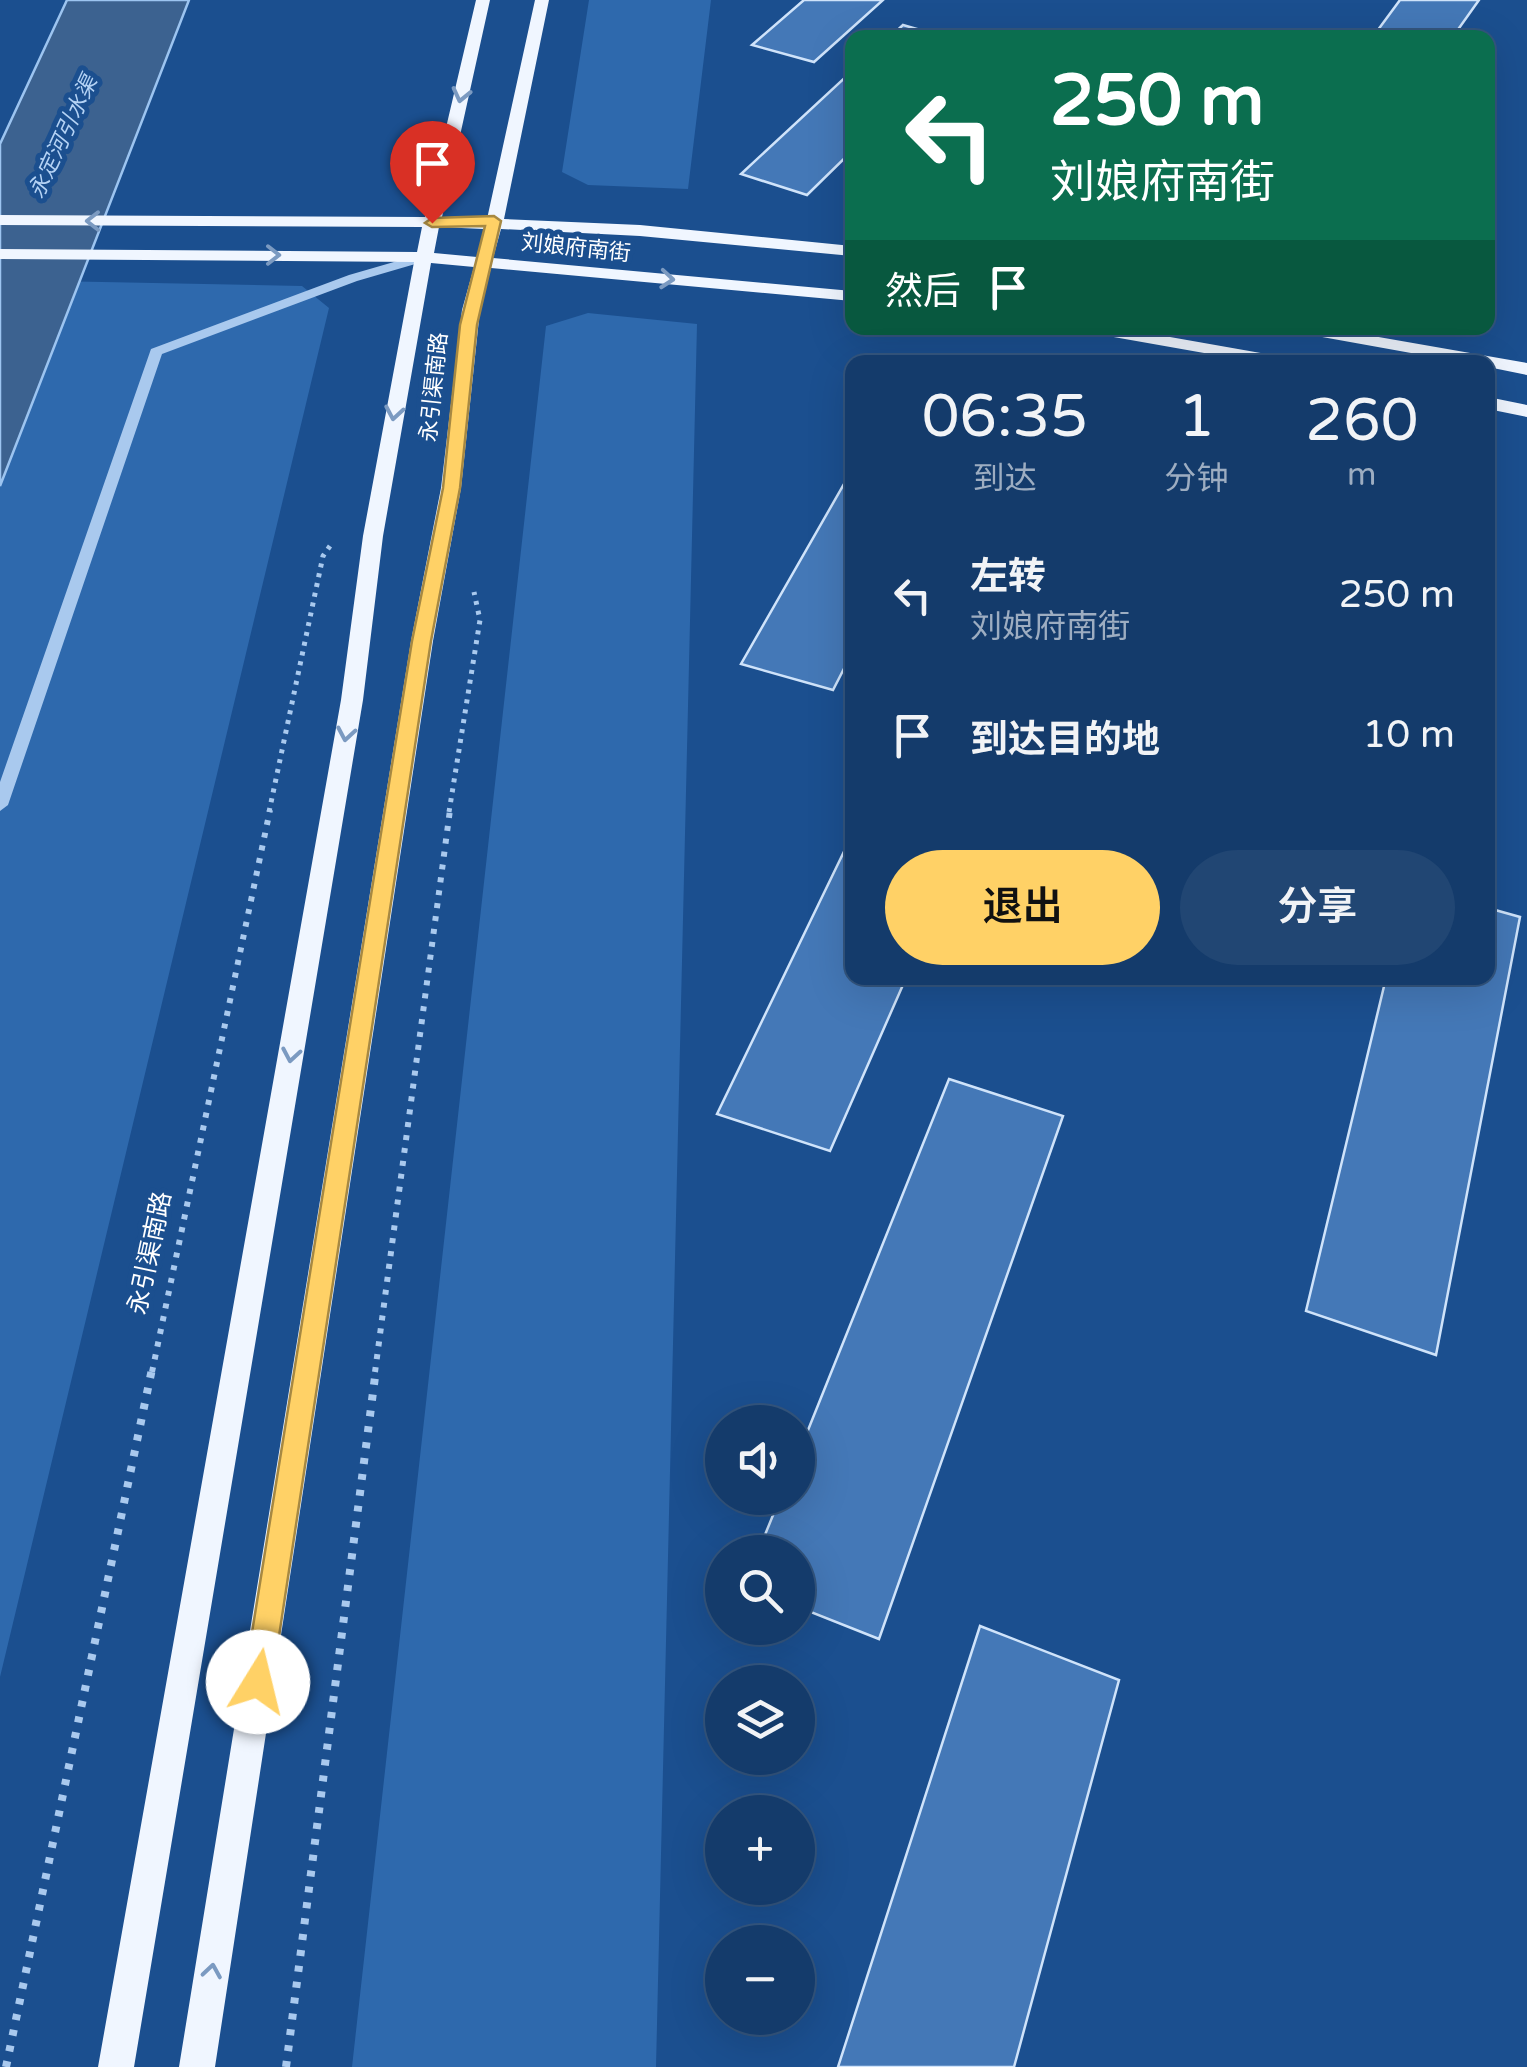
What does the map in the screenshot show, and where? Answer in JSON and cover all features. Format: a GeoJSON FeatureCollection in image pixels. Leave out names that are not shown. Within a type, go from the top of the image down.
{"type":"FeatureCollection","features":[{"type":"Feature","properties":{"kind":"main road","name":"永引渠南路"},"geometry":{"type":"LineString","coordinates":[[116,2067],[349,720],[373,536],[425,257],[483,0]]}},
{"type":"Feature","properties":{"kind":"main road","name":"永引渠南路"},"geometry":{"type":"LineString","coordinates":[[197,2067],[422,641],[452,488],[468,325],[542,0]]}},
{"type":"Feature","properties":{"kind":"main road","name":"刘娘府南街"},"geometry":{"type":"LineString","coordinates":[[0,220],[494,221],[748,237],[845,250]]}},
{"type":"Feature","properties":{"kind":"main road","name":"刘娘府南街"},"geometry":{"type":"LineString","coordinates":[[0,254],[425,257],[845,295]]}},
{"type":"Feature","properties":{"kind":"main road"},"geometry":{"type":"LineString","coordinates":[[1131,335],[1243,355]]}},
{"type":"Feature","properties":{"kind":"main road"},"geometry":{"type":"LineString","coordinates":[[1338,335],[1446,355]]}},
{"type":"Feature","properties":{"kind":"main road"},"geometry":{"type":"LineString","coordinates":[[1495,364],[1527,370]]}},
{"type":"Feature","properties":{"kind":"main road"},"geometry":{"type":"LineString","coordinates":[[1495,404],[1527,410]]}},
{"type":"Feature","properties":{"kind":"street"},"geometry":{"type":"LineString","coordinates":[[0,805],[156,352],[353,278],[425,257]]}},
{"type":"Feature","properties":{"kind":"path","name":"永引渠南路"},"geometry":{"type":"LineString","coordinates":[[6,2067],[323,556],[334,541]]}},
{"type":"Feature","properties":{"kind":"path"},"geometry":{"type":"LineString","coordinates":[[286,2067],[440,870],[480,620],[472,582]]}},
{"type":"Feature","properties":{"kind":"shaded area"},"geometry":{"type":"Polygon","coordinates":[[[589,0],[711,0],[688,189],[588,185],[562,172],[589,0]]]}},
{"type":"Feature","properties":{"kind":"shaded area"},"geometry":{"type":"Polygon","coordinates":[[[0,280],[302,286],[329,308],[0,1677],[0,280]]]}},
{"type":"Feature","properties":{"kind":"shaded area"},"geometry":{"type":"Polygon","coordinates":[[[588,313],[697,324],[656,2067],[352,2067],[546,326],[588,313]]]}},
{"type":"Feature","properties":{"kind":"water","name":"永定河引水渠"},"geometry":{"type":"Polygon","coordinates":[[[67,0],[189,0],[0,486],[0,144],[67,0]]]}},
{"type":"Feature","properties":{"kind":"building"},"geometry":{"type":"Polygon","coordinates":[[[804,0],[883,0],[845,30],[814,62],[752,45],[804,0]]]}},
{"type":"Feature","properties":{"kind":"building"},"geometry":{"type":"Polygon","coordinates":[[[1400,0],[1479,0],[1458,30],[1378,30],[1400,0]]]}},
{"type":"Feature","properties":{"kind":"building"},"geometry":{"type":"Polygon","coordinates":[[[845,77],[845,158],[807,195],[741,174],[845,77]]]}},
{"type":"Feature","properties":{"kind":"building"},"geometry":{"type":"Polygon","coordinates":[[[845,482],[845,667],[833,690],[741,664],[845,482]]]}},
{"type":"Feature","properties":{"kind":"building"},"geometry":{"type":"Polygon","coordinates":[[[845,849],[845,985],[903,985],[830,1151],[717,1114],[845,849]]]}},
{"type":"Feature","properties":{"kind":"building"},"geometry":{"type":"Polygon","coordinates":[[[1495,910],[1520,917],[1436,1355],[1306,1311],[1384,985],[1495,985],[1495,910]]]}},
{"type":"Feature","properties":{"kind":"building"},"geometry":{"type":"Polygon","coordinates":[[[949,1079],[1063,1116],[879,1639],[815,1614],[815,1535],[765,1535],[773,1515],[815,1515],[815,1413],[949,1079]]]}},
{"type":"Feature","properties":{"kind":"building"},"geometry":{"type":"Polygon","coordinates":[[[980,1626],[1119,1680],[1014,2067],[838,2067],[980,1626]]]}},
{"type":"Feature","properties":{"kind":"route"},"geometry":{"type":"LineString","coordinates":[[258,1682],[422,641],[452,488],[468,325],[494,221],[432,223]]}}]}
